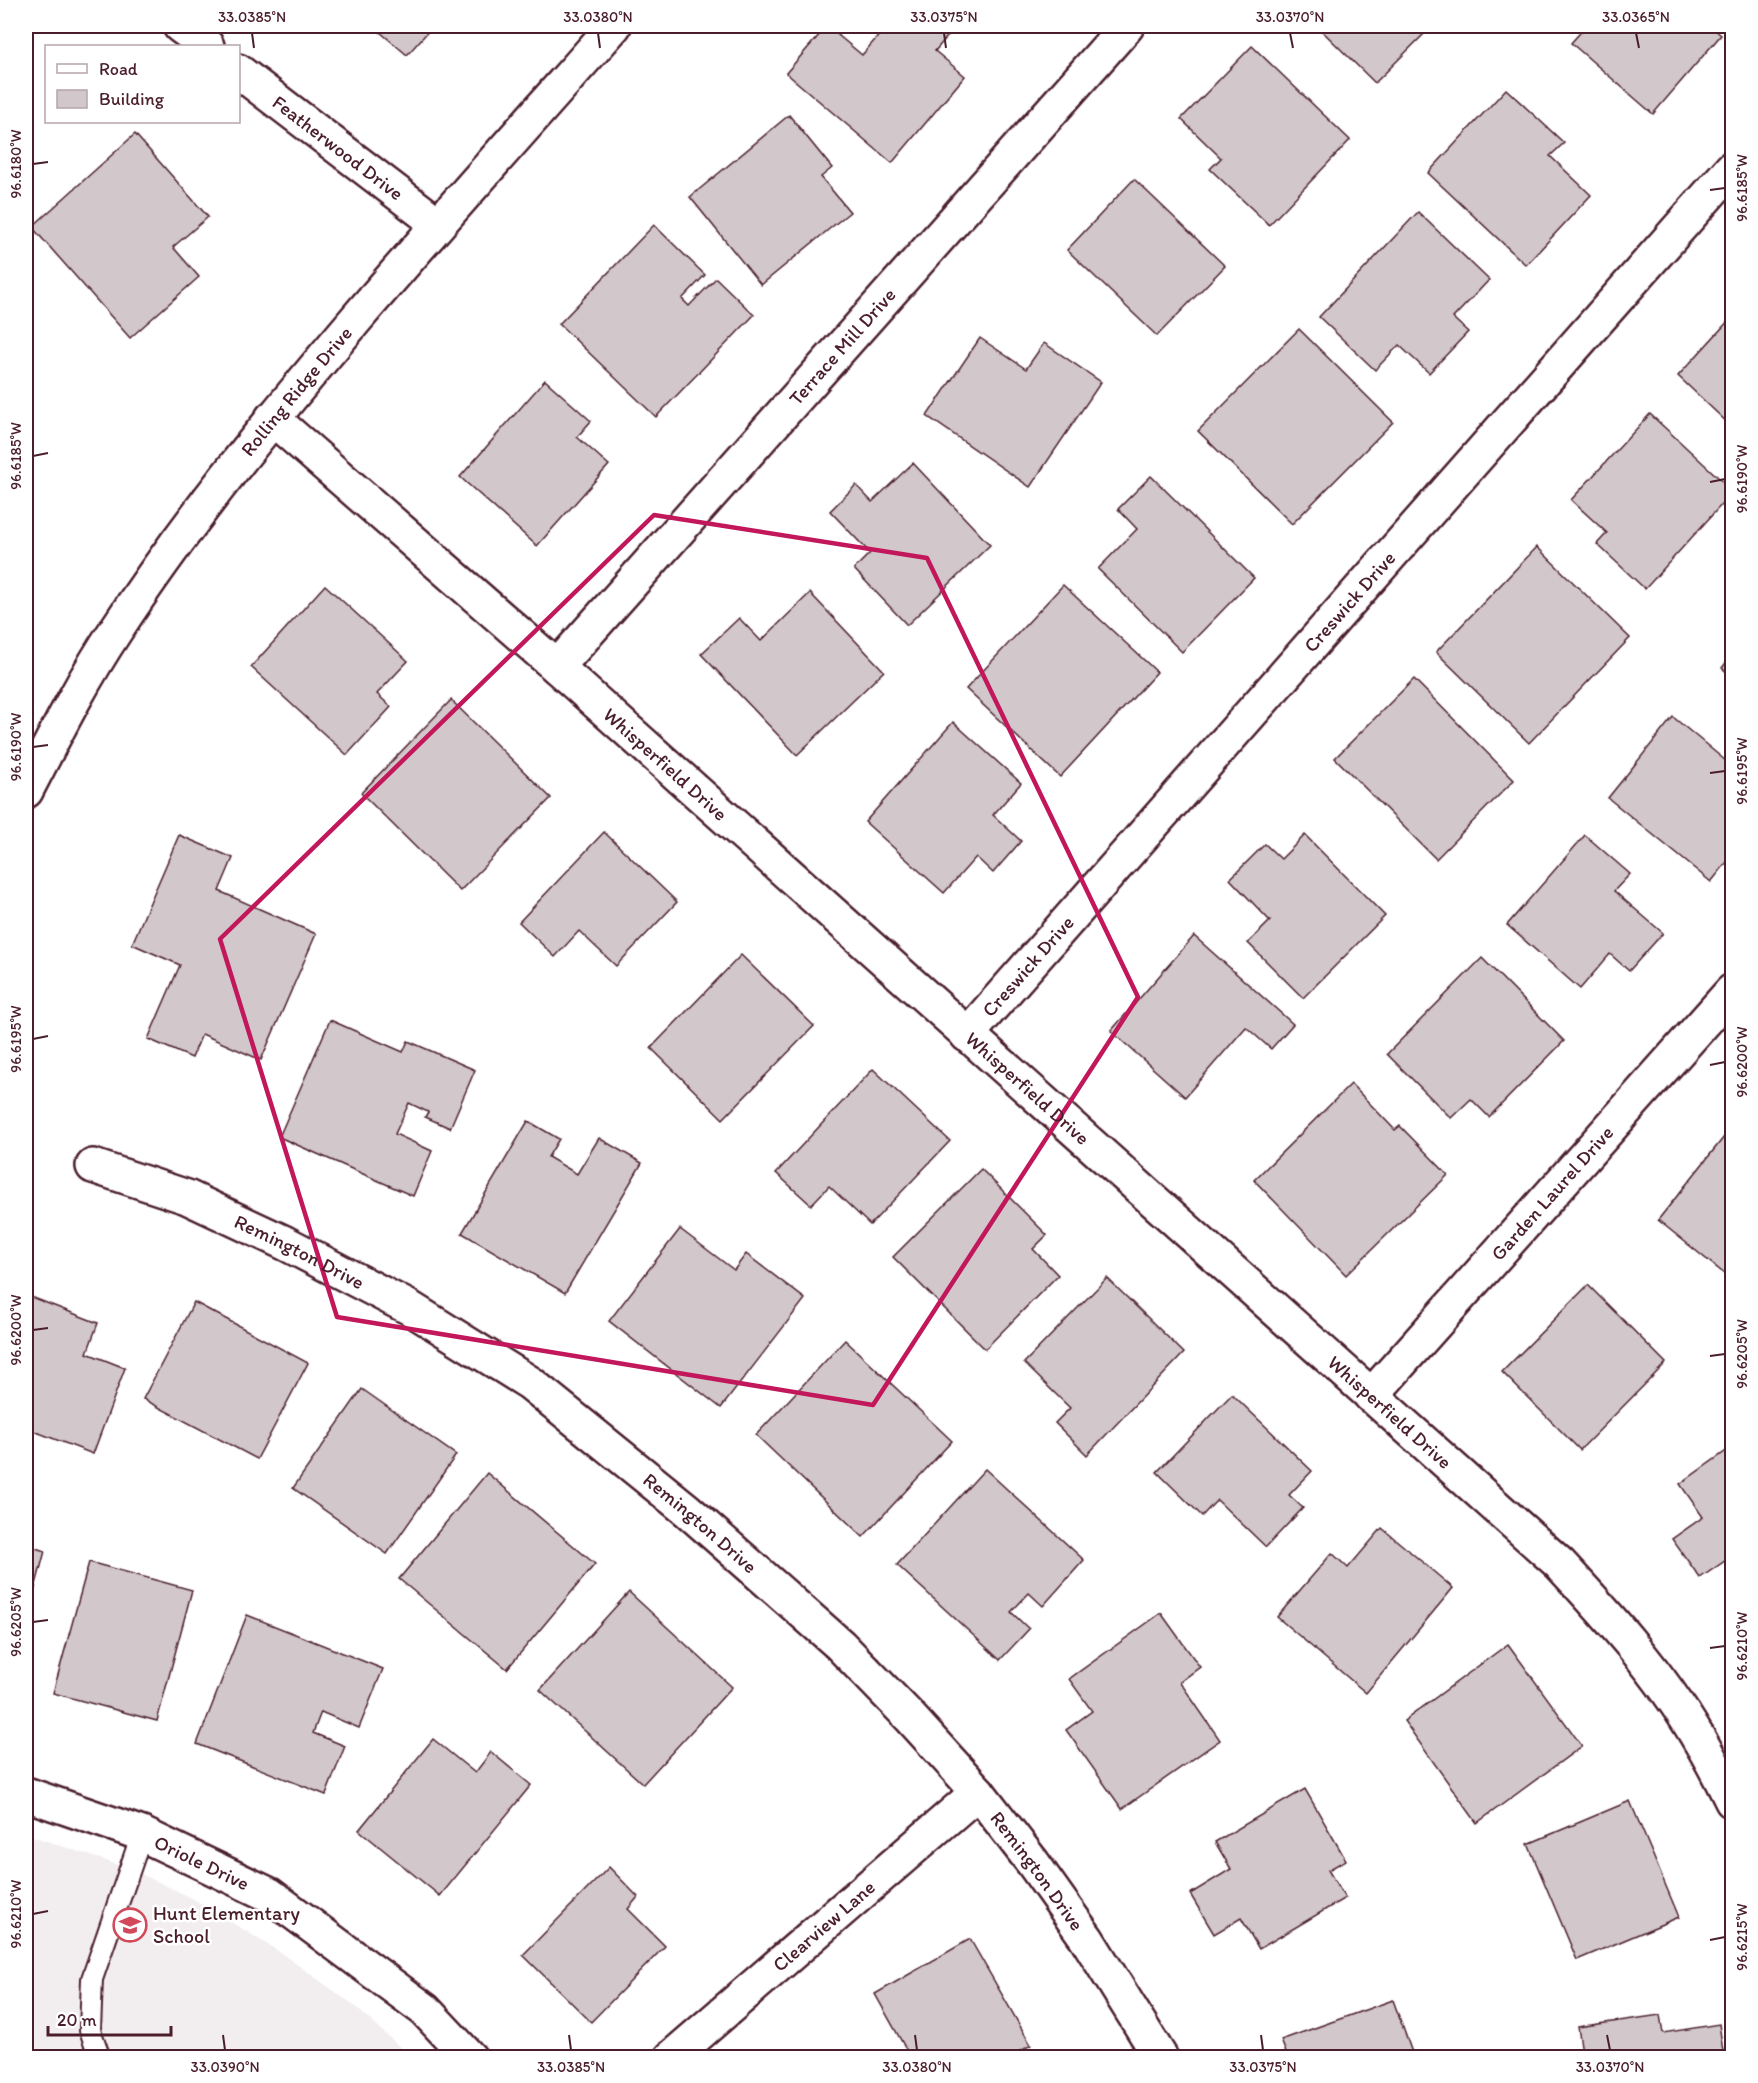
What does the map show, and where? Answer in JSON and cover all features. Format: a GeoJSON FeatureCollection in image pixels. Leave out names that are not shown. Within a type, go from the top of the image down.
{"type":"FeatureCollection","features":[{"type":"Feature","properties":{"kind":"street"},"geometry":{"type":"LineString","coordinates":[[180,26],[206,45]]}},
{"type":"Feature","properties":{"kind":"street","name":"Rolling Ridge Drive"},"geometry":{"type":"LineString","coordinates":[[26,791],[55,735],[115,631],[192,521],[272,418],[438,224],[614,26]]}},
{"type":"Feature","properties":{"kind":"street","name":"Terrace Mill Drive"},"geometry":{"type":"LineString","coordinates":[[557,667],[1127,26]]}},
{"type":"Feature","properties":{"kind":"street","name":"Featherwood Drive"},"geometry":{"type":"LineString","coordinates":[[240,73],[438,224]]}},
{"type":"Feature","properties":{"kind":"street","name":"Creswick Drive"},"geometry":{"type":"LineString","coordinates":[[967,1035],[1732,168]]}},
{"type":"Feature","properties":{"kind":"street","name":"Whisperfield Drive"},"geometry":{"type":"LineString","coordinates":[[272,418],[557,667],[1560,1564],[1633,1647],[1697,1735],[1732,1801]]}},
{"type":"Feature","properties":{"kind":"street","name":"Garden Laurel Drive"},"geometry":{"type":"LineString","coordinates":[[1371,1396],[1732,991]]}},
{"type":"Feature","properties":{"kind":"street","name":"Remington Drive"},"geometry":{"type":"LineString","coordinates":[[93,1166],[187,1197],[285,1243],[410,1308],[530,1383],[687,1510],[840,1645],[978,1792],[1033,1863],[1087,1939],[1161,2058]]}},
{"type":"Feature","properties":{"kind":"street","name":"Clearview Lane"},"geometry":{"type":"LineString","coordinates":[[671,2058],[978,1792]]}},
{"type":"Feature","properties":{"kind":"street","name":"Oriole Drive"},"geometry":{"type":"LineString","coordinates":[[26,1794],[142,1834],[270,1895],[425,2010],[470,2058]]}},
{"type":"Feature","properties":{"kind":"lane"},"geometry":{"type":"LineString","coordinates":[[100,2058],[90,2031],[92,1979],[142,1834]]}},
{"type":"Feature","properties":{"kind":"highlighted area"},"geometry":{"type":"Polygon","coordinates":[[[654,515],[927,558],[1138,997],[873,1405],[337,1317],[220,939],[654,515]]]}},
{"type":"Feature","properties":{"kind":"shaded area","name":"Hunt Elementary School"},"geometry":{"type":"Polygon","coordinates":[[[26,1834],[133,1870],[192,1898],[278,1951],[351,2003],[411,2057],[26,2058],[26,1834]]]}},
{"type":"Feature","properties":{"kind":"building"},"geometry":{"type":"Polygon","coordinates":[[[373,26],[433,26],[407,55],[373,26]]]}},
{"type":"Feature","properties":{"kind":"building"},"geometry":{"type":"Polygon","coordinates":[[[827,26],[862,55],[887,26],[947,26],[953,30],[935,51],[965,76],[892,163],[786,73],[827,26]]]}},
{"type":"Feature","properties":{"kind":"building"},"geometry":{"type":"Polygon","coordinates":[[[1317,26],[1432,26],[1375,83],[1317,26]]]}},
{"type":"Feature","properties":{"kind":"building"},"geometry":{"type":"Polygon","coordinates":[[[1586,26],[1711,26],[1721,35],[1653,114],[1571,43],[1586,26]]]}},
{"type":"Feature","properties":{"kind":"building"},"geometry":{"type":"Polygon","coordinates":[[[1252,46],[1350,140],[1269,225],[1210,169],[1221,158],[1181,119],[1252,46]]]}},
{"type":"Feature","properties":{"kind":"building"},"geometry":{"type":"Polygon","coordinates":[[[1506,89],[1564,143],[1550,156],[1591,195],[1526,265],[1428,173],[1506,89]]]}},
{"type":"Feature","properties":{"kind":"building"},"geometry":{"type":"Polygon","coordinates":[[[789,115],[832,168],[821,177],[850,212],[761,285],[690,197],[789,115]]]}},
{"type":"Feature","properties":{"kind":"building"},"geometry":{"type":"Polygon","coordinates":[[[135,134],[208,217],[173,247],[199,277],[130,338],[32,227],[135,134]]]}},
{"type":"Feature","properties":{"kind":"building"},"geometry":{"type":"Polygon","coordinates":[[[1134,179],[1225,266],[1157,336],[1067,250],[1134,179]]]}},
{"type":"Feature","properties":{"kind":"building"},"geometry":{"type":"Polygon","coordinates":[[[1418,212],[1489,280],[1453,318],[1468,332],[1429,373],[1399,345],[1375,370],[1319,317],[1418,212]]]}},
{"type":"Feature","properties":{"kind":"building"},"geometry":{"type":"Polygon","coordinates":[[[654,225],[705,275],[682,299],[689,306],[716,278],[754,315],[656,417],[559,324],[654,225]]]}},
{"type":"Feature","properties":{"kind":"building"},"geometry":{"type":"Polygon","coordinates":[[[1732,317],[1732,427],[1678,376],[1732,317]]]}},
{"type":"Feature","properties":{"kind":"building"},"geometry":{"type":"Polygon","coordinates":[[[1299,329],[1393,422],[1292,524],[1198,431],[1299,329]]]}},
{"type":"Feature","properties":{"kind":"building"},"geometry":{"type":"Polygon","coordinates":[[[980,338],[1026,369],[1044,343],[1101,382],[1030,487],[927,416],[980,338]]]}},
{"type":"Feature","properties":{"kind":"building"},"geometry":{"type":"Polygon","coordinates":[[[545,380],[591,421],[577,437],[609,465],[537,546],[460,477],[545,380]]]}},
{"type":"Feature","properties":{"kind":"building"},"geometry":{"type":"Polygon","coordinates":[[[1650,414],[1732,490],[1732,493],[1645,589],[1597,544],[1607,533],[1571,500],[1650,414]]]}},
{"type":"Feature","properties":{"kind":"building"},"geometry":{"type":"Polygon","coordinates":[[[913,463],[990,545],[907,625],[854,569],[870,553],[830,511],[856,485],[872,502],[913,463]]]}},
{"type":"Feature","properties":{"kind":"building"},"geometry":{"type":"Polygon","coordinates":[[[1151,476],[1254,578],[1182,652],[1098,569],[1137,529],[1118,509],[1151,476]]]}},
{"type":"Feature","properties":{"kind":"building"},"geometry":{"type":"Polygon","coordinates":[[[1537,547],[1630,638],[1529,743],[1436,652],[1537,547]]]}},
{"type":"Feature","properties":{"kind":"building"},"geometry":{"type":"Polygon","coordinates":[[[325,585],[408,661],[377,694],[391,707],[347,755],[251,667],[325,585]]]}},
{"type":"Feature","properties":{"kind":"building"},"geometry":{"type":"Polygon","coordinates":[[[1063,585],[1157,672],[1060,777],[966,689],[1063,585]]]}},
{"type":"Feature","properties":{"kind":"building"},"geometry":{"type":"Polygon","coordinates":[[[810,593],[884,671],[797,755],[701,654],[739,618],[761,641],[810,593]]]}},
{"type":"Feature","properties":{"kind":"building"},"geometry":{"type":"Polygon","coordinates":[[[1732,655],[1732,677],[1722,668],[1732,655]]]}},
{"type":"Feature","properties":{"kind":"building"},"geometry":{"type":"Polygon","coordinates":[[[1414,679],[1514,780],[1436,859],[1335,758],[1414,679]]]}},
{"type":"Feature","properties":{"kind":"building"},"geometry":{"type":"Polygon","coordinates":[[[451,700],[551,798],[460,891],[361,793],[451,700]]]}},
{"type":"Feature","properties":{"kind":"building"},"geometry":{"type":"Polygon","coordinates":[[[1673,717],[1732,766],[1732,856],[1711,882],[1608,798],[1673,717]]]}},
{"type":"Feature","properties":{"kind":"building"},"geometry":{"type":"Polygon","coordinates":[[[953,722],[1021,783],[993,815],[1021,841],[993,873],[976,857],[944,893],[865,822],[953,722]]]}},
{"type":"Feature","properties":{"kind":"building"},"geometry":{"type":"Polygon","coordinates":[[[604,832],[677,902],[616,966],[579,931],[555,957],[519,922],[604,832]]]}},
{"type":"Feature","properties":{"kind":"building"},"geometry":{"type":"Polygon","coordinates":[[[179,835],[233,858],[219,891],[316,934],[261,1060],[202,1034],[192,1058],[148,1039],[180,965],[132,944],[179,835]]]}},
{"type":"Feature","properties":{"kind":"building"},"geometry":{"type":"Polygon","coordinates":[[[1305,835],[1385,916],[1303,998],[1248,943],[1270,921],[1230,879],[1265,844],[1281,859],[1305,835]]]}},
{"type":"Feature","properties":{"kind":"building"},"geometry":{"type":"Polygon","coordinates":[[[1585,835],[1630,874],[1614,891],[1663,933],[1629,971],[1610,954],[1580,989],[1507,925],[1585,835]]]}},
{"type":"Feature","properties":{"kind":"building"},"geometry":{"type":"Polygon","coordinates":[[[1194,936],[1293,1024],[1271,1049],[1246,1027],[1185,1097],[1111,1031],[1194,936]]]}},
{"type":"Feature","properties":{"kind":"building"},"geometry":{"type":"Polygon","coordinates":[[[741,955],[814,1026],[723,1119],[651,1048],[741,955]]]}},
{"type":"Feature","properties":{"kind":"building"},"geometry":{"type":"Polygon","coordinates":[[[1482,958],[1564,1041],[1489,1117],[1471,1099],[1451,1118],[1387,1054],[1482,958]]]}},
{"type":"Feature","properties":{"kind":"building"},"geometry":{"type":"Polygon","coordinates":[[[330,1020],[403,1052],[408,1041],[475,1070],[450,1128],[425,1117],[428,1112],[409,1103],[395,1134],[432,1151],[413,1196],[279,1137],[330,1020]]]}},
{"type":"Feature","properties":{"kind":"building"},"geometry":{"type":"Polygon","coordinates":[[[873,1069],[950,1141],[870,1225],[829,1186],[811,1205],[776,1173],[873,1069]]]}},
{"type":"Feature","properties":{"kind":"building"},"geometry":{"type":"Polygon","coordinates":[[[1351,1084],[1395,1130],[1400,1126],[1448,1175],[1346,1275],[1254,1180],[1351,1084]]]}},
{"type":"Feature","properties":{"kind":"building"},"geometry":{"type":"Polygon","coordinates":[[[528,1121],[559,1139],[548,1157],[577,1174],[599,1138],[642,1163],[565,1293],[462,1233],[528,1121]]]}},
{"type":"Feature","properties":{"kind":"building"},"geometry":{"type":"Polygon","coordinates":[[[1732,1127],[1732,1280],[1658,1220],[1732,1127]]]}},
{"type":"Feature","properties":{"kind":"building"},"geometry":{"type":"Polygon","coordinates":[[[981,1169],[1047,1235],[1033,1249],[1058,1275],[985,1349],[893,1257],[981,1169]]]}},
{"type":"Feature","properties":{"kind":"building"},"geometry":{"type":"Polygon","coordinates":[[[680,1229],[734,1270],[746,1254],[805,1299],[721,1408],[609,1321],[680,1229]]]}},
{"type":"Feature","properties":{"kind":"building"},"geometry":{"type":"Polygon","coordinates":[[[1107,1278],[1184,1353],[1087,1455],[1055,1423],[1070,1408],[1024,1363],[1107,1278]]]}},
{"type":"Feature","properties":{"kind":"building"},"geometry":{"type":"Polygon","coordinates":[[[1588,1285],[1666,1363],[1580,1450],[1502,1372],[1588,1285]]]}},
{"type":"Feature","properties":{"kind":"building"},"geometry":{"type":"Polygon","coordinates":[[[26,1295],[98,1323],[87,1353],[125,1368],[93,1454],[26,1428],[26,1295]]]}},
{"type":"Feature","properties":{"kind":"building"},"geometry":{"type":"Polygon","coordinates":[[[194,1302],[308,1363],[257,1459],[143,1399],[194,1302]]]}},
{"type":"Feature","properties":{"kind":"building"},"geometry":{"type":"Polygon","coordinates":[[[845,1340],[952,1441],[863,1537],[756,1435],[845,1340]]]}},
{"type":"Feature","properties":{"kind":"building"},"geometry":{"type":"Polygon","coordinates":[[[362,1389],[456,1455],[387,1554],[293,1488],[362,1389]]]}},
{"type":"Feature","properties":{"kind":"building"},"geometry":{"type":"Polygon","coordinates":[[[1232,1394],[1312,1471],[1289,1495],[1303,1508],[1266,1547],[1217,1500],[1202,1516],[1157,1472],[1232,1394]]]}},
{"type":"Feature","properties":{"kind":"building"},"geometry":{"type":"Polygon","coordinates":[[[1732,1447],[1732,1556],[1700,1578],[1672,1539],[1703,1517],[1680,1484],[1732,1447]]]}},
{"type":"Feature","properties":{"kind":"building"},"geometry":{"type":"Polygon","coordinates":[[[985,1469],[1084,1560],[1043,1606],[1029,1593],[1011,1612],[1029,1629],[1000,1660],[897,1565],[985,1469]]]}},
{"type":"Feature","properties":{"kind":"building"},"geometry":{"type":"Polygon","coordinates":[[[487,1473],[595,1564],[507,1669],[399,1579],[487,1473]]]}},
{"type":"Feature","properties":{"kind":"building"},"geometry":{"type":"Polygon","coordinates":[[[1382,1528],[1453,1588],[1366,1693],[1277,1617],[1332,1553],[1348,1568],[1382,1528]]]}},
{"type":"Feature","properties":{"kind":"building"},"geometry":{"type":"Polygon","coordinates":[[[26,1545],[45,1551],[26,1622],[26,1545]]]}},
{"type":"Feature","properties":{"kind":"building"},"geometry":{"type":"Polygon","coordinates":[[[89,1562],[192,1590],[157,1721],[53,1693],[89,1562]]]}},
{"type":"Feature","properties":{"kind":"building"},"geometry":{"type":"Polygon","coordinates":[[[629,1592],[732,1687],[643,1784],[540,1690],[629,1592]]]}},
{"type":"Feature","properties":{"kind":"building"},"geometry":{"type":"Polygon","coordinates":[[[1161,1613],[1200,1667],[1180,1682],[1220,1740],[1122,1809],[1066,1730],[1092,1711],[1069,1679],[1161,1613]]]}},
{"type":"Feature","properties":{"kind":"building"},"geometry":{"type":"Polygon","coordinates":[[[247,1615],[383,1669],[359,1728],[321,1712],[313,1733],[345,1746],[326,1795],[197,1744],[247,1615]]]}},
{"type":"Feature","properties":{"kind":"building"},"geometry":{"type":"Polygon","coordinates":[[[1508,1644],[1582,1746],[1477,1823],[1404,1721],[1508,1644]]]}},
{"type":"Feature","properties":{"kind":"building"},"geometry":{"type":"Polygon","coordinates":[[[433,1739],[475,1773],[491,1752],[531,1785],[440,1896],[359,1830],[433,1739]]]}},
{"type":"Feature","properties":{"kind":"building"},"geometry":{"type":"Polygon","coordinates":[[[1305,1789],[1346,1860],[1328,1870],[1345,1898],[1259,1949],[1241,1918],[1214,1934],[1190,1894],[1231,1869],[1215,1842],[1305,1789]]]}},
{"type":"Feature","properties":{"kind":"building"},"geometry":{"type":"Polygon","coordinates":[[[1630,1801],[1679,1917],[1577,1960],[1528,1844],[1630,1801]]]}},
{"type":"Feature","properties":{"kind":"building"},"geometry":{"type":"Polygon","coordinates":[[[609,1867],[638,1897],[628,1909],[665,1946],[591,2022],[523,1955],[609,1867]]]}},
{"type":"Feature","properties":{"kind":"building"},"geometry":{"type":"Polygon","coordinates":[[[970,1939],[1031,2045],[1009,2058],[911,2058],[875,1994],[970,1939]]]}},
{"type":"Feature","properties":{"kind":"building"},"geometry":{"type":"Polygon","coordinates":[[[1393,2000],[1414,2058],[1288,2058],[1281,2040],[1393,2000]]]}},
{"type":"Feature","properties":{"kind":"building"},"geometry":{"type":"Polygon","coordinates":[[[1660,2015],[1663,2033],[1719,2024],[1724,2058],[1583,2058],[1578,2027],[1660,2015]]]}},
{"type":"Feature","properties":{"kind":"place","name":"Hunt Elementary School"},"geometry":{"type":"Point","coordinates":[130,1925]}}]}
